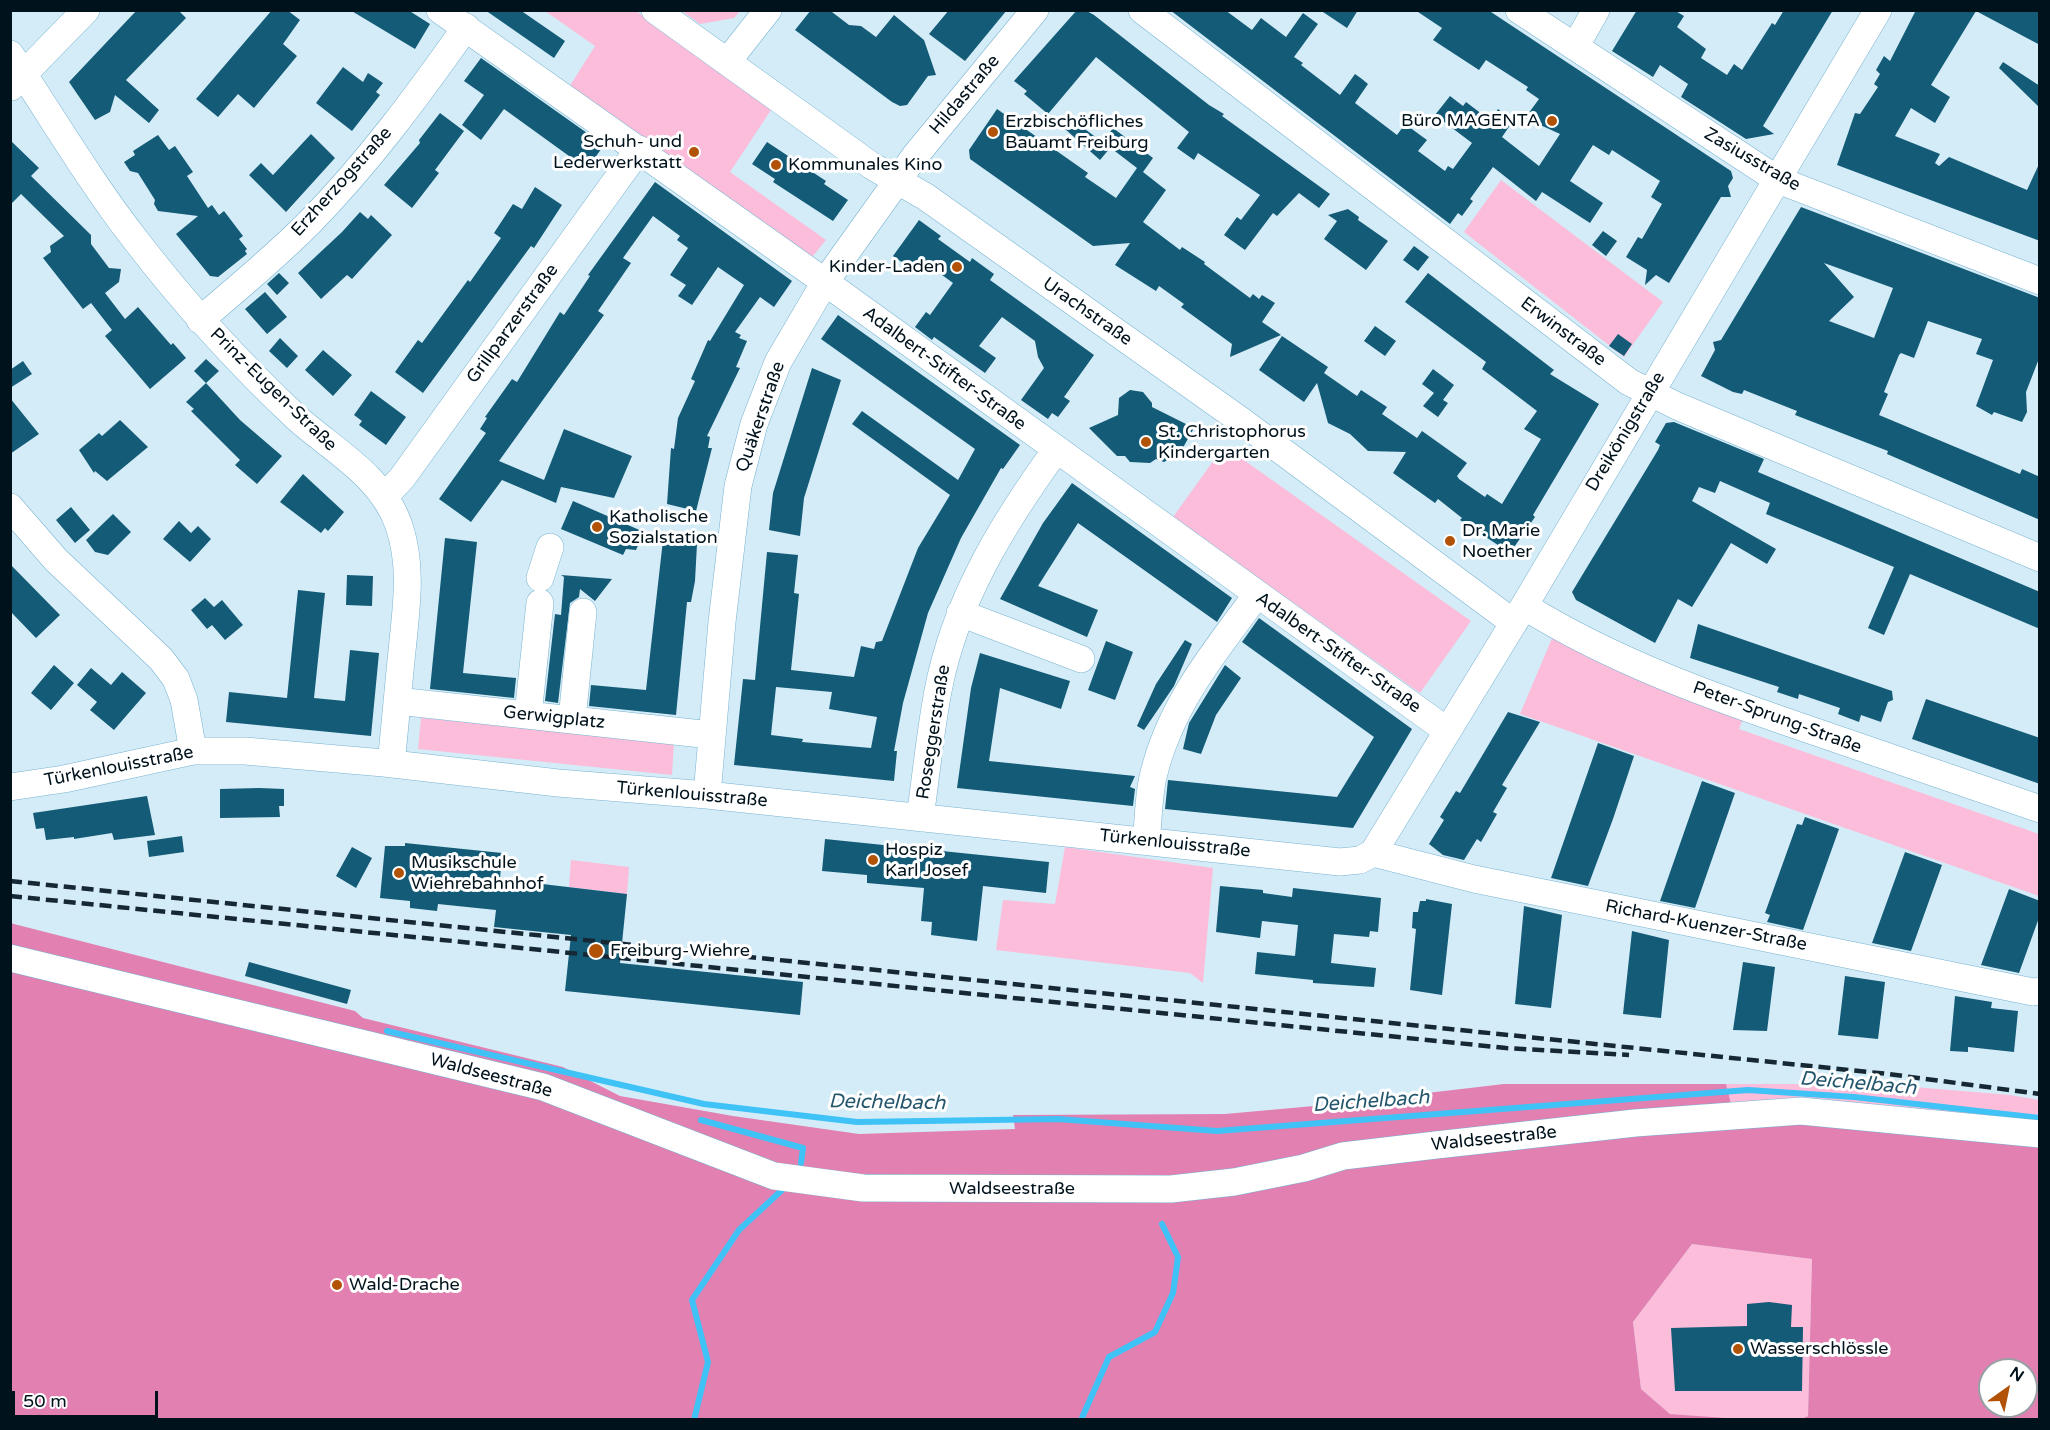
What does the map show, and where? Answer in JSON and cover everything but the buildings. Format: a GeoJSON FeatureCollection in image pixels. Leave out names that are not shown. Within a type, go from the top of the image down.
{"type":"FeatureCollection","features":[{"type":"Feature","properties":{"kind":"street"},"geometry":{"type":"LineString","coordinates":[[15,72],[86,10]]}},
{"type":"Feature","properties":{"kind":"street","name":"Adalbert-Stifter-Straße"},"geometry":{"type":"LineString","coordinates":[[440,10],[825,282],[1256,596],[1446,730]]}},
{"type":"Feature","properties":{"kind":"street","name":"Urachstraße"},"geometry":{"type":"LineString","coordinates":[[655,10],[872,166],[926,198],[1519,614]]}},
{"type":"Feature","properties":{"kind":"street","name":"Hildastraße"},"geometry":{"type":"LineString","coordinates":[[897,181],[1035,10]]}},
{"type":"Feature","properties":{"kind":"street","name":"Erwinstraße"},"geometry":{"type":"LineString","coordinates":[[1142,10],[1629,382],[2040,558]]}},
{"type":"Feature","properties":{"kind":"street","name":"Zasiusstraße"},"geometry":{"type":"LineString","coordinates":[[1519,10],[1778,180],[2040,281]]}},
{"type":"Feature","properties":{"kind":"street"},"geometry":{"type":"LineString","coordinates":[[1575,47],[1596,10]]}},
{"type":"Feature","properties":{"kind":"street","name":"Dreikönigstraße"},"geometry":{"type":"LineString","coordinates":[[1373,853],[1446,730],[1519,614],[1878,10]]}},
{"type":"Feature","properties":{"kind":"street"},"geometry":{"type":"LineString","coordinates":[[727,63],[762,12]]}},
{"type":"Feature","properties":{"kind":"street","name":"Erzherzogstraße"},"geometry":{"type":"LineString","coordinates":[[200,320],[309,224],[359,169],[425,85],[466,27]]}},
{"type":"Feature","properties":{"kind":"street","name":"Prinz-Eugen-Straße"},"geometry":{"type":"LineString","coordinates":[[15,72],[133,237],[200,320],[281,402],[363,473],[385,496],[399,525],[408,563],[392,764]]}},
{"type":"Feature","properties":{"kind":"street","name":"Grillparzerstraße"},"geometry":{"type":"LineString","coordinates":[[385,496],[402,478],[639,149]]}},
{"type":"Feature","properties":{"kind":"street","name":"Quäkerstraße"},"geometry":{"type":"LineString","coordinates":[[707,795],[711,735],[738,486],[754,424],[778,362],[825,282],[897,181]]}},
{"type":"Feature","properties":{"kind":"street","name":"Roseggerstraße"},"geometry":{"type":"LineString","coordinates":[[920,818],[938,689],[960,613],[994,541],[1056,450]]}},
{"type":"Feature","properties":{"kind":"street"},"geometry":{"type":"LineString","coordinates":[[10,507],[56,560],[161,659],[176,679],[184,700],[193,751]]}},
{"type":"Feature","properties":{"kind":"street"},"geometry":{"type":"LineString","coordinates":[[528,715],[540,590],[550,547]]}},
{"type":"Feature","properties":{"kind":"street"},"geometry":{"type":"LineString","coordinates":[[1146,841],[1154,774],[1180,704],[1204,666],[1256,596]]}},
{"type":"Feature","properties":{"kind":"street"},"geometry":{"type":"LineString","coordinates":[[572,719],[583,612]]}},
{"type":"Feature","properties":{"kind":"street"},"geometry":{"type":"LineString","coordinates":[[960,613],[1081,659]]}},
{"type":"Feature","properties":{"kind":"street","name":"Peter-Sprung-Straße"},"geometry":{"type":"LineString","coordinates":[[1519,614],[1556,626],[1666,678],[2040,809]]}},
{"type":"Feature","properties":{"kind":"street","name":"Gerwigplatz"},"geometry":{"type":"LineString","coordinates":[[397,700],[711,735]]}},
{"type":"Feature","properties":{"kind":"street","name":"Türkenlouisstraße"},"geometry":{"type":"LineString","coordinates":[[10,787],[64,779],[193,751],[266,752],[558,783],[707,795],[1340,862],[1360,860],[1373,853]]}},
{"type":"Feature","properties":{"kind":"street","name":"Richard-Kuenzer-Straße"},"geometry":{"type":"LineString","coordinates":[[1373,853],[1474,879],[1935,974],[2033,992],[2040,991]]}},
{"type":"Feature","properties":{"kind":"street","name":"Waldseestraße"},"geometry":{"type":"LineString","coordinates":[[10,958],[543,1087],[774,1176],[863,1188],[1171,1189],[1234,1182],[1304,1168],[1343,1156],[1635,1123],[1801,1111],[2040,1134]]}},
{"type":"Feature","properties":{"kind":"shaded area"},"geometry":{"type":"Polygon","coordinates":[[[741,10],[734,18],[700,24],[682,11],[741,10]]]}},
{"type":"Feature","properties":{"kind":"shaded area"},"geometry":{"type":"Polygon","coordinates":[[[545,11],[636,11],[771,110],[730,172],[826,240],[808,262],[566,92],[595,46],[545,11]]]}},
{"type":"Feature","properties":{"kind":"shaded area"},"geometry":{"type":"Polygon","coordinates":[[[1501,180],[1663,302],[1624,357],[1464,232],[1501,180]]]}},
{"type":"Feature","properties":{"kind":"shaded area"},"geometry":{"type":"Polygon","coordinates":[[[1224,446],[1471,621],[1420,693],[1173,517],[1224,446]]]}},
{"type":"Feature","properties":{"kind":"shaded area"},"geometry":{"type":"Polygon","coordinates":[[[1553,636],[1744,716],[1739,729],[2039,834],[2039,896],[1520,714],[1553,636]]]}},
{"type":"Feature","properties":{"kind":"shaded area"},"geometry":{"type":"Polygon","coordinates":[[[421,718],[674,742],[672,775],[418,749],[421,718]]]}},
{"type":"Feature","properties":{"kind":"shaded area"},"geometry":{"type":"Polygon","coordinates":[[[1065,847],[1213,868],[1203,983],[1190,973],[996,950],[1003,900],[1055,904],[1065,847]]]}},
{"type":"Feature","properties":{"kind":"shaded area"},"geometry":{"type":"Polygon","coordinates":[[[571,860],[629,867],[627,894],[569,887],[571,860]]]}},
{"type":"Feature","properties":{"kind":"shaded area"},"geometry":{"type":"Polygon","coordinates":[[[10,923],[355,1011],[363,1018],[563,1067],[620,1096],[733,1116],[859,1134],[1015,1129],[1013,1115],[1225,1114],[1504,1084],[1726,1084],[1737,1128],[1780,1122],[2039,1143],[2039,1419],[1802,1419],[1808,1416],[1812,1259],[1692,1244],[1633,1322],[1641,1389],[1670,1414],[1739,1419],[11,1419],[10,923]]]}},
{"type":"Feature","properties":{"kind":"shaded area"},"geometry":{"type":"Polygon","coordinates":[[[1830,1080],[2010,1095],[2039,1100],[2039,1143],[1737,1128],[1726,1084],[1818,1084],[1830,1080]]]}},
{"type":"Feature","properties":{"kind":"shaded area"},"geometry":{"type":"Polygon","coordinates":[[[1692,1244],[1812,1259],[1808,1416],[1802,1420],[1739,1420],[1670,1414],[1641,1389],[1633,1322],[1692,1244]]]}},
{"type":"Feature","properties":{"kind":"waterway","name":"Deichelbach"},"geometry":{"type":"LineString","coordinates":[[387,1031],[704,1104],[857,1122],[1058,1119],[1217,1131],[1748,1090],[1854,1097],[2040,1118]]}},
{"type":"Feature","properties":{"kind":"waterway"},"geometry":{"type":"LineString","coordinates":[[701,1120],[803,1148],[801,1163]]}},
{"type":"Feature","properties":{"kind":"waterway"},"geometry":{"type":"LineString","coordinates":[[694,1420],[708,1362],[692,1300],[739,1230],[782,1190]]}},
{"type":"Feature","properties":{"kind":"waterway"},"geometry":{"type":"LineString","coordinates":[[1081,1420],[1109,1357],[1155,1332],[1173,1293],[1178,1257],[1162,1224]]}},
{"type":"Feature","properties":{"kind":"railway"},"geometry":{"type":"LineString","coordinates":[[10,881],[1888,1074],[2040,1094]]}},
{"type":"Feature","properties":{"kind":"railway"},"geometry":{"type":"LineString","coordinates":[[10,896],[1506,1048],[1629,1055]]}},
{"type":"Feature","properties":{"kind":"place","name":"Büro MAGENTA"},"geometry":{"type":"Point","coordinates":[1552,121]}},
{"type":"Feature","properties":{"kind":"place","name":"Erzbischöfliches Bauamt Freiburg"},"geometry":{"type":"Point","coordinates":[993,132]}},
{"type":"Feature","properties":{"kind":"place","name":"Schuh- und Lederwerkstatt"},"geometry":{"type":"Point","coordinates":[694,152]}},
{"type":"Feature","properties":{"kind":"place","name":"Kommunales Kino"},"geometry":{"type":"Point","coordinates":[776,165]}},
{"type":"Feature","properties":{"kind":"place","name":"Kinder-Laden"},"geometry":{"type":"Point","coordinates":[957,267]}},
{"type":"Feature","properties":{"kind":"place","name":"St. Christophorus Kindergarten"},"geometry":{"type":"Point","coordinates":[1146,442]}},
{"type":"Feature","properties":{"kind":"place","name":"Katholische Sozialstation"},"geometry":{"type":"Point","coordinates":[597,527]}},
{"type":"Feature","properties":{"kind":"place","name":"Dr. Marie Noether"},"geometry":{"type":"Point","coordinates":[1450,541]}},
{"type":"Feature","properties":{"kind":"place","name":"Hospiz Karl Josef"},"geometry":{"type":"Point","coordinates":[873,860]}},
{"type":"Feature","properties":{"kind":"place","name":"Musikschule Wiehrebahnhof"},"geometry":{"type":"Point","coordinates":[399,873]}},
{"type":"Feature","properties":{"kind":"place","name":"Freiburg-Wiehre"},"geometry":{"type":"Point","coordinates":[596,951]}},
{"type":"Feature","properties":{"kind":"place","name":"Wald-Drache"},"geometry":{"type":"Point","coordinates":[337,1285]}},
{"type":"Feature","properties":{"kind":"place","name":"Wasserschlössle"},"geometry":{"type":"Point","coordinates":[1738,1349]}}]}
